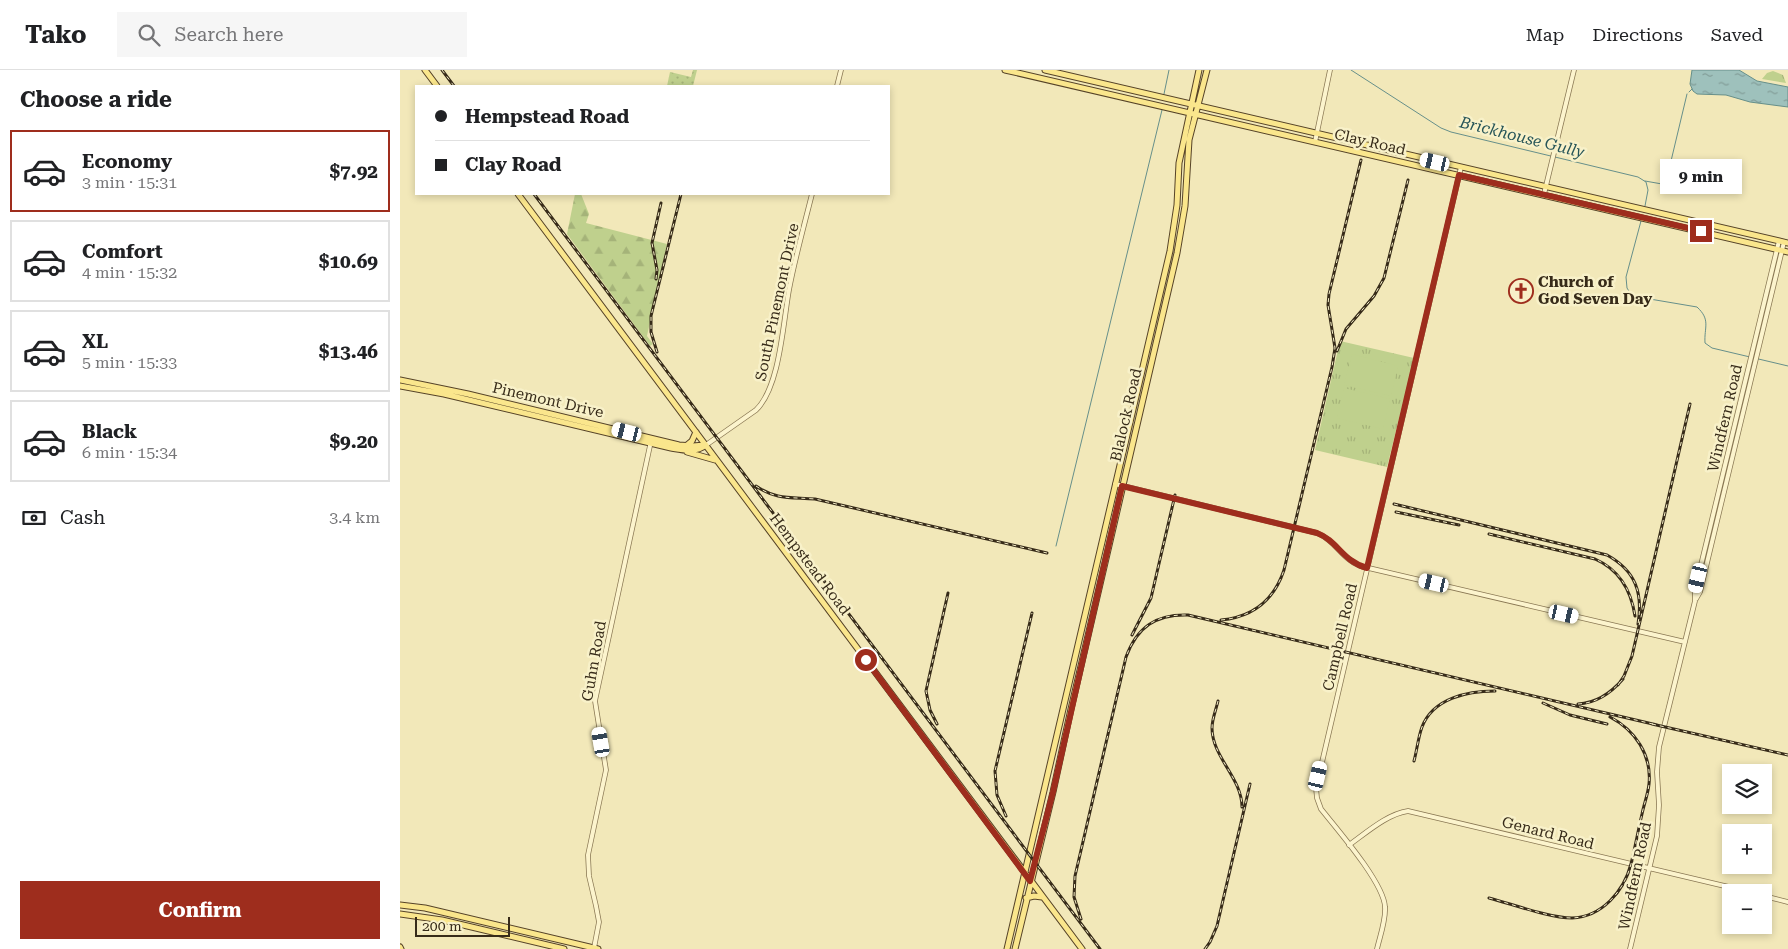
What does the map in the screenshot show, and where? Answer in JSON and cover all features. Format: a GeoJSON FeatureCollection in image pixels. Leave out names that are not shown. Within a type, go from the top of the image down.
{"type":"FeatureCollection","features":[{"type":"Feature","properties":{"kind":"main road"},"geometry":{"type":"LineString","coordinates":[[425,70],[436,85]]}},
{"type":"Feature","properties":{"kind":"main road","name":"Clay Road"},"geometry":{"type":"LineString","coordinates":[[1005,70],[1544,194],[1785,252]]}},
{"type":"Feature","properties":{"kind":"main road","name":"Clay Road"},"geometry":{"type":"LineString","coordinates":[[1045,70],[1784,242]]}},
{"type":"Feature","properties":{"kind":"main road","name":"Blalock Road"},"geometry":{"type":"LineString","coordinates":[[1007,949],[1170,251],[1177,205],[1179,163],[1199,70]]}},
{"type":"Feature","properties":{"kind":"main road","name":"Blalock Road"},"geometry":{"type":"LineString","coordinates":[[1015,949],[1177,253],[1185,206],[1189,140],[1207,70]]}},
{"type":"Feature","properties":{"kind":"main road"},"geometry":{"type":"LineString","coordinates":[[1149,104],[1151,96]]}},
{"type":"Feature","properties":{"kind":"main road"},"geometry":{"type":"LineString","coordinates":[[1234,123],[1235,115]]}},
{"type":"Feature","properties":{"kind":"main road"},"geometry":{"type":"LineString","coordinates":[[1267,130],[1268,123]]}},
{"type":"Feature","properties":{"kind":"main road"},"geometry":{"type":"LineString","coordinates":[[1182,145],[1183,154],[1188,157]]}},
{"type":"Feature","properties":{"kind":"main road"},"geometry":{"type":"LineString","coordinates":[[1418,166],[1422,159]]}},
{"type":"Feature","properties":{"kind":"main road"},"geometry":{"type":"LineString","coordinates":[[1179,163],[1184,165],[1186,181]]}},
{"type":"Feature","properties":{"kind":"main road","name":"Hempstead Road"},"geometry":{"type":"LineString","coordinates":[[519,195],[1082,949]]}},
{"type":"Feature","properties":{"kind":"main road"},"geometry":{"type":"LineString","coordinates":[[1177,205],[1185,206]]}},
{"type":"Feature","properties":{"kind":"main road"},"geometry":{"type":"LineString","coordinates":[[1712,234],[1714,226]]}},
{"type":"Feature","properties":{"kind":"main road"},"geometry":{"type":"LineString","coordinates":[[1170,251],[1177,253]]}},
{"type":"Feature","properties":{"kind":"main road"},"geometry":{"type":"LineString","coordinates":[[1159,295],[1167,297]]}},
{"type":"Feature","properties":{"kind":"main road"},"geometry":{"type":"LineString","coordinates":[[1148,344],[1156,345]]}},
{"type":"Feature","properties":{"kind":"main road","name":"Pinemont Drive"},"geometry":{"type":"LineString","coordinates":[[400,380],[468,394],[651,441]]}},
{"type":"Feature","properties":{"kind":"main road","name":"Pinemont Drive"},"geometry":{"type":"LineString","coordinates":[[400,386],[444,394],[685,448],[706,445]]}},
{"type":"Feature","properties":{"kind":"main road"},"geometry":{"type":"LineString","coordinates":[[1136,391],[1144,393]]}},
{"type":"Feature","properties":{"kind":"main road"},"geometry":{"type":"LineString","coordinates":[[696,432],[692,441],[685,448],[688,453],[716,460]]}},
{"type":"Feature","properties":{"kind":"main road"},"geometry":{"type":"LineString","coordinates":[[1125,439],[1133,441]]}},
{"type":"Feature","properties":{"kind":"main road"},"geometry":{"type":"LineString","coordinates":[[1099,552],[1107,554]]}},
{"type":"Feature","properties":{"kind":"main road"},"geometry":{"type":"LineString","coordinates":[[1062,707],[1070,709]]}},
{"type":"Feature","properties":{"kind":"main road"},"geometry":{"type":"LineString","coordinates":[[1050,764],[1058,766]]}},
{"type":"Feature","properties":{"kind":"main road"},"geometry":{"type":"LineString","coordinates":[[1037,819],[1046,822]]}},
{"type":"Feature","properties":{"kind":"main road"},"geometry":{"type":"LineString","coordinates":[[1013,857],[1021,860],[1028,857]]}},
{"type":"Feature","properties":{"kind":"main road"},"geometry":{"type":"LineString","coordinates":[[1026,898],[1034,896],[1043,897]]}},
{"type":"Feature","properties":{"kind":"main road"},"geometry":{"type":"LineString","coordinates":[[400,905],[425,908],[596,948]]}},
{"type":"Feature","properties":{"kind":"main road"},"geometry":{"type":"LineString","coordinates":[[400,914],[423,916],[564,949]]}},
{"type":"Feature","properties":{"kind":"main road"},"geometry":{"type":"LineString","coordinates":[[478,928],[480,921]]}},
{"type":"Feature","properties":{"kind":"main road"},"geometry":{"type":"LineString","coordinates":[[536,942],[538,935]]}},
{"type":"Feature","properties":{"kind":"street"},"geometry":{"type":"LineString","coordinates":[[837,85],[841,70]]}},
{"type":"Feature","properties":{"kind":"street"},"geometry":{"type":"LineString","coordinates":[[1315,142],[1330,70]]}},
{"type":"Feature","properties":{"kind":"street"},"geometry":{"type":"LineString","coordinates":[[1544,194],[1574,70]]}},
{"type":"Feature","properties":{"kind":"street","name":"Campbell Road"},"geometry":{"type":"LineString","coordinates":[[1377,949],[1385,912],[1384,897],[1371,875],[1321,809],[1316,788],[1461,167]]}},
{"type":"Feature","properties":{"kind":"street","name":"South Pinemont Drive"},"geometry":{"type":"LineString","coordinates":[[706,445],[756,410],[769,391],[785,328],[790,285],[812,195]]}},
{"type":"Feature","properties":{"kind":"street","name":"Windfern Road"},"geometry":{"type":"LineString","coordinates":[[1695,602],[1695,590],[1776,250],[1784,242]]}},
{"type":"Feature","properties":{"kind":"street","name":"Windfern Road"},"geometry":{"type":"LineString","coordinates":[[1630,949],[1650,869],[1658,826],[1657,772],[1659,746],[1695,602],[1700,592],[1768,309],[1785,252],[1784,242]]}},
{"type":"Feature","properties":{"kind":"street"},"geometry":{"type":"LineString","coordinates":[[1762,308],[1768,309]]}},
{"type":"Feature","properties":{"kind":"street"},"geometry":{"type":"LineString","coordinates":[[1753,348],[1758,353]]}},
{"type":"Feature","properties":{"kind":"street","name":"Guhn Road"},"geometry":{"type":"LineString","coordinates":[[596,948],[598,912],[589,876],[588,855],[606,770],[595,701],[651,441]]}},
{"type":"Feature","properties":{"kind":"street"},"geometry":{"type":"LineString","coordinates":[[1115,484],[1317,533],[1328,539],[1348,560],[1367,568],[1685,642]]}},
{"type":"Feature","properties":{"kind":"street","name":"Genard Road"},"geometry":{"type":"LineString","coordinates":[[1349,845],[1387,819],[1408,811],[1722,886]]}},
{"type":"Feature","properties":{"kind":"street"},"geometry":{"type":"LineString","coordinates":[[1772,898],[1788,902]]}},
{"type":"Feature","properties":{"kind":"green space"},"geometry":{"type":"Polygon","coordinates":[[[693,70],[697,70],[693,85],[667,85],[670,72],[691,77],[693,70]]]}},
{"type":"Feature","properties":{"kind":"green space"},"geometry":{"type":"Polygon","coordinates":[[[1773,71],[1783,75],[1786,83],[1762,79],[1767,73],[1773,71]]]}},
{"type":"Feature","properties":{"kind":"green space"},"geometry":{"type":"Polygon","coordinates":[[[575,195],[581,195],[589,214],[586,223],[667,244],[647,336],[653,344],[650,346],[567,234],[575,195]]]}},
{"type":"Feature","properties":{"kind":"green space"},"geometry":{"type":"Polygon","coordinates":[[[1340,341],[1414,358],[1387,467],[1315,450],[1340,341]]]}},
{"type":"Feature","properties":{"kind":"green space"},"geometry":{"type":"Polygon","coordinates":[[[1352,354],[1398,366],[1391,396],[1344,385],[1352,354]]]}},
{"type":"Feature","properties":{"kind":"green space"},"geometry":{"type":"Polygon","coordinates":[[[1344,388],[1390,399],[1383,429],[1337,418],[1344,388]]]}},
{"type":"Feature","properties":{"kind":"water"},"geometry":{"type":"Polygon","coordinates":[[[1692,70],[1739,70],[1757,81],[1788,87],[1788,107],[1750,102],[1726,95],[1697,94],[1693,91],[1690,84],[1692,70]]]}},
{"type":"Feature","properties":{"kind":"waterway"},"geometry":{"type":"LineString","coordinates":[[1164,94],[1169,70]]}},
{"type":"Feature","properties":{"kind":"waterway","name":"Brickhouse Gully"},"geometry":{"type":"LineString","coordinates":[[1351,70],[1441,128],[1451,132],[1638,177],[1646,182],[1648,190],[1645,206]]}},
{"type":"Feature","properties":{"kind":"waterway"},"geometry":{"type":"LineString","coordinates":[[1689,92],[1692,89]]}},
{"type":"Feature","properties":{"kind":"waterway"},"geometry":{"type":"LineString","coordinates":[[1645,181],[1662,184],[1666,182],[1687,94]]}},
{"type":"Feature","properties":{"kind":"waterway"},"geometry":{"type":"LineString","coordinates":[[1056,546],[1162,110]]}},
{"type":"Feature","properties":{"kind":"waterway","name":"Brickhouse Gully"},"geometry":{"type":"LineString","coordinates":[[1641,221],[1626,277],[1627,288],[1632,296],[1697,307],[1704,316],[1706,324],[1705,343],[1712,348],[1788,366]]}},
{"type":"Feature","properties":{"kind":"railway"},"geometry":{"type":"LineString","coordinates":[[442,70],[453,85]]}},
{"type":"Feature","properties":{"kind":"railway"},"geometry":{"type":"LineString","coordinates":[[1221,620],[1243,615],[1261,605],[1280,581],[1284,570],[1332,367],[1335,348],[1328,305],[1329,294],[1361,160]]}},
{"type":"Feature","properties":{"kind":"railway"},"geometry":{"type":"LineString","coordinates":[[1337,351],[1346,329],[1374,296],[1384,278],[1408,180]]}},
{"type":"Feature","properties":{"kind":"railway"},"geometry":{"type":"LineString","coordinates":[[535,195],[1100,949]]}},
{"type":"Feature","properties":{"kind":"railway"},"geometry":{"type":"LineString","coordinates":[[657,352],[651,332],[651,316],[681,195]]}},
{"type":"Feature","properties":{"kind":"railway"},"geometry":{"type":"LineString","coordinates":[[656,279],[657,270],[652,243],[661,203]]}},
{"type":"Feature","properties":{"kind":"railway"},"geometry":{"type":"LineString","coordinates":[[1618,685],[1632,656],[1690,404]]}},
{"type":"Feature","properties":{"kind":"railway"},"geometry":{"type":"LineString","coordinates":[[756,486],[777,496],[815,499],[1047,553]]}},
{"type":"Feature","properties":{"kind":"railway"},"geometry":{"type":"LineString","coordinates":[[1132,635],[1151,598],[1175,495]]}},
{"type":"Feature","properties":{"kind":"railway"},"geometry":{"type":"LineString","coordinates":[[1394,504],[1607,555],[1625,568],[1635,584],[1639,602],[1638,624]]}},
{"type":"Feature","properties":{"kind":"railway"},"geometry":{"type":"LineString","coordinates":[[1396,512],[1459,525]]}},
{"type":"Feature","properties":{"kind":"railway"},"geometry":{"type":"LineString","coordinates":[[1489,534],[1595,559],[1604,564],[1618,575],[1623,582],[1631,598],[1635,616]]}},
{"type":"Feature","properties":{"kind":"railway"},"geometry":{"type":"LineString","coordinates":[[937,724],[930,710],[926,691],[948,593]]}},
{"type":"Feature","properties":{"kind":"railway"},"geometry":{"type":"LineString","coordinates":[[1006,816],[997,795],[995,771],[1032,613]]}},
{"type":"Feature","properties":{"kind":"railway"},"geometry":{"type":"LineString","coordinates":[[1081,919],[1074,897],[1075,876],[1126,657],[1142,630],[1157,620],[1177,615],[1188,615],[1657,725]]}},
{"type":"Feature","properties":{"kind":"railway"},"geometry":{"type":"LineString","coordinates":[[1578,704],[1591,702],[1603,696],[1614,689],[1623,679]]}},
{"type":"Feature","properties":{"kind":"railway"},"geometry":{"type":"LineString","coordinates":[[1414,761],[1422,727],[1434,709],[1452,698],[1485,691],[1495,691]]}},
{"type":"Feature","properties":{"kind":"railway"},"geometry":{"type":"LineString","coordinates":[[1218,701],[1212,725],[1213,739],[1221,758],[1237,786],[1241,796],[1242,807]]}},
{"type":"Feature","properties":{"kind":"railway"},"geometry":{"type":"LineString","coordinates":[[1543,703],[1570,715],[1607,724]]}},
{"type":"Feature","properties":{"kind":"railway"},"geometry":{"type":"LineString","coordinates":[[1489,898],[1542,913],[1572,918],[1593,913],[1602,908],[1617,893],[1628,874],[1631,864],[1648,792],[1649,773],[1645,753],[1640,744],[1627,729],[1610,717]]}},
{"type":"Feature","properties":{"kind":"railway"},"geometry":{"type":"LineString","coordinates":[[1652,724],[1788,755]]}},
{"type":"Feature","properties":{"kind":"railway"},"geometry":{"type":"LineString","coordinates":[[1205,949],[1217,926],[1250,784]]}},
{"type":"Feature","properties":{"kind":"place","name":"Church of God Seven Day"},"geometry":{"type":"Point","coordinates":[1521,291]}},
{"type":"Feature","properties":{"kind":"route"},"geometry":{"type":"LineString","coordinates":[[866,660],[1030,881],[1053,792],[1122,486],[1317,533],[1334,544],[1348,560],[1367,568],[1459,175],[1638,218],[1701,231]]}}]}
